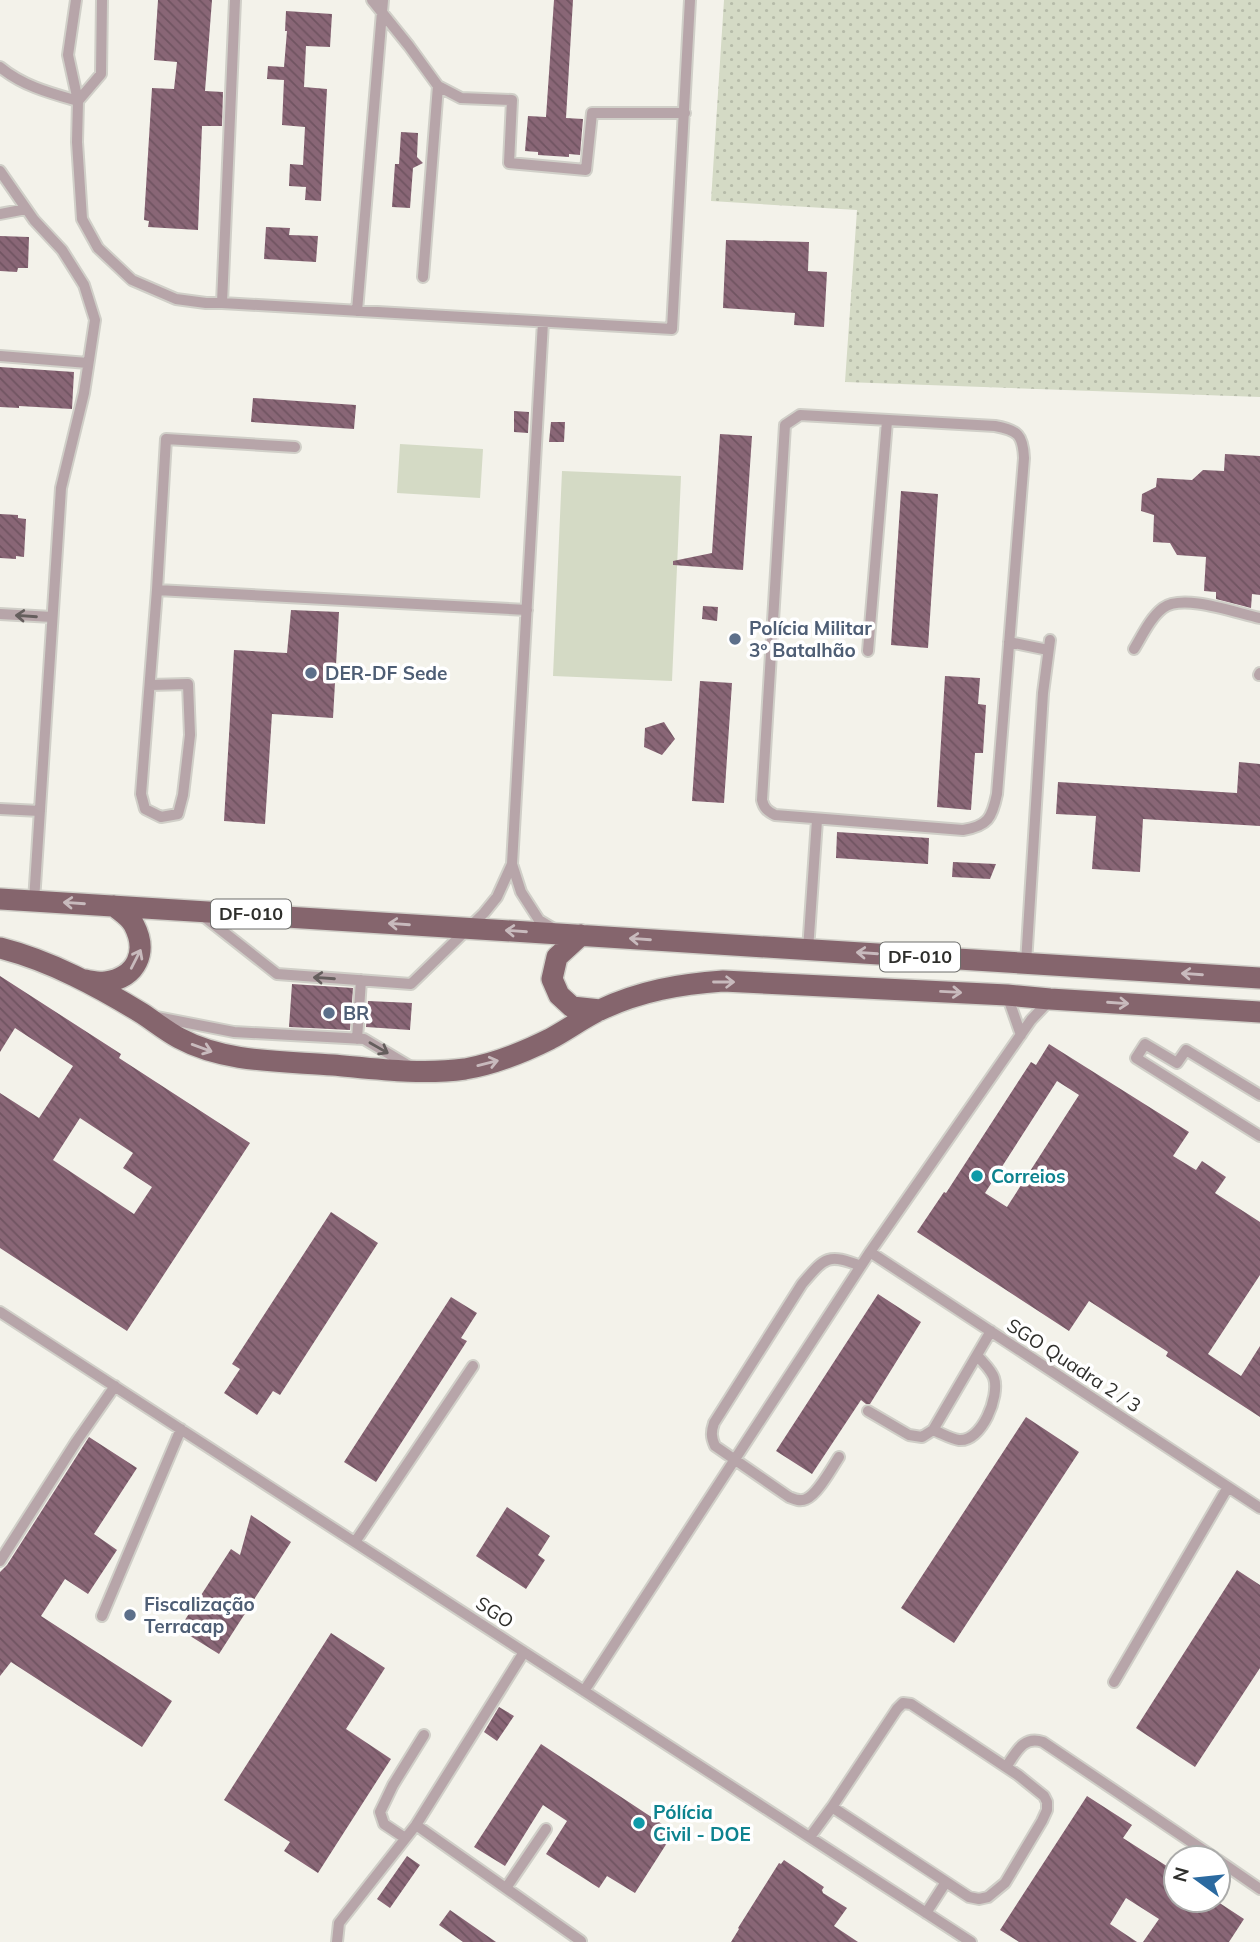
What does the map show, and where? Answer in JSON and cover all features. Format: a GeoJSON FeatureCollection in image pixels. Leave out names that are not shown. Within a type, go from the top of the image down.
{"type":"FeatureCollection","features":[{"type":"Feature","properties":{"kind":"main road","name":"DF-010"},"geometry":{"type":"LineString","coordinates":[[0,898],[1260,978]]}},
{"type":"Feature","properties":{"kind":"main road"},"geometry":{"type":"LineString","coordinates":[[82,980],[104,983],[125,977],[137,963],[142,948],[134,923],[114,906]]}},
{"type":"Feature","properties":{"kind":"main road"},"geometry":{"type":"LineString","coordinates":[[573,935],[556,957],[552,979],[559,995],[572,1007],[600,1010]]}},
{"type":"Feature","properties":{"kind":"main road","name":"DF-010"},"geometry":{"type":"LineString","coordinates":[[0,948],[22,953],[82,980],[143,1014],[178,1038],[204,1050],[240,1058],[421,1072],[467,1068],[500,1060],[550,1039],[600,1010],[651,990],[689,983],[723,981],[1007,995],[1260,1012]]}},
{"type":"Feature","properties":{"kind":"lane"},"geometry":{"type":"LineString","coordinates":[[76,0],[68,55],[78,101],[77,142],[82,219],[98,248],[132,280],[176,299],[206,303],[672,329],[690,0]]}},
{"type":"Feature","properties":{"kind":"lane"},"geometry":{"type":"LineString","coordinates":[[78,101],[101,74],[102,0]]}},
{"type":"Feature","properties":{"kind":"lane"},"geometry":{"type":"LineString","coordinates":[[222,303],[235,0]]}},
{"type":"Feature","properties":{"kind":"lane"},"geometry":{"type":"LineString","coordinates":[[372,0],[438,86],[461,98],[512,100],[509,163],[586,170],[592,114],[685,113]]}},
{"type":"Feature","properties":{"kind":"lane"},"geometry":{"type":"LineString","coordinates":[[357,311],[383,0]]}},
{"type":"Feature","properties":{"kind":"lane"},"geometry":{"type":"LineString","coordinates":[[0,67],[14,79],[78,101]]}},
{"type":"Feature","properties":{"kind":"lane"},"geometry":{"type":"LineString","coordinates":[[423,277],[438,86]]}},
{"type":"Feature","properties":{"kind":"lane"},"geometry":{"type":"LineString","coordinates":[[0,171],[34,220],[62,250],[85,285],[94,320],[84,393],[61,488],[34,901]]}},
{"type":"Feature","properties":{"kind":"lane"},"geometry":{"type":"LineString","coordinates":[[0,214],[26,209]]}},
{"type":"Feature","properties":{"kind":"lane"},"geometry":{"type":"LineString","coordinates":[[197,911],[277,974],[411,984],[497,897],[512,864],[543,321]]}},
{"type":"Feature","properties":{"kind":"lane"},"geometry":{"type":"LineString","coordinates":[[0,356],[88,363]]}},
{"type":"Feature","properties":{"kind":"lane"},"geometry":{"type":"LineString","coordinates":[[800,415],[995,426],[1016,432],[1021,439],[1024,458],[1009,642],[997,794],[994,809],[987,822],[976,828],[963,830],[817,820],[775,815],[764,807],[762,800],[785,425],[800,415]]}},
{"type":"Feature","properties":{"kind":"lane"},"geometry":{"type":"LineString","coordinates":[[868,651],[887,421]]}},
{"type":"Feature","properties":{"kind":"lane"},"geometry":{"type":"LineString","coordinates":[[149,685],[188,684],[190,735],[183,795],[178,814],[161,817],[145,809],[141,793],[166,439],[295,447]]}},
{"type":"Feature","properties":{"kind":"lane"},"geometry":{"type":"LineString","coordinates":[[157,590],[527,610]]}},
{"type":"Feature","properties":{"kind":"lane"},"geometry":{"type":"LineString","coordinates":[[1133,649],[1152,620],[1163,608],[1176,602],[1190,602],[1260,618]]}},
{"type":"Feature","properties":{"kind":"lane"},"geometry":{"type":"LineString","coordinates":[[0,614],[52,617]]}},
{"type":"Feature","properties":{"kind":"lane"},"geometry":{"type":"LineString","coordinates":[[1009,642],[1049,645],[1043,693],[1026,963]]}},
{"type":"Feature","properties":{"kind":"lane"},"geometry":{"type":"LineString","coordinates":[[0,809],[40,811]]}},
{"type":"Feature","properties":{"kind":"lane"},"geometry":{"type":"LineString","coordinates":[[808,950],[817,820]]}},
{"type":"Feature","properties":{"kind":"lane"},"geometry":{"type":"LineString","coordinates":[[512,864],[521,892],[539,920],[573,935]]}},
{"type":"Feature","properties":{"kind":"lane"},"geometry":{"type":"LineString","coordinates":[[357,1039],[361,980]]}},
{"type":"Feature","properties":{"kind":"lane"},"geometry":{"type":"LineString","coordinates":[[1007,995],[1021,1035]]}},
{"type":"Feature","properties":{"kind":"lane"},"geometry":{"type":"LineString","coordinates":[[584,1691],[870,1252],[1031,1020],[1050,999]]}},
{"type":"Feature","properties":{"kind":"lane"},"geometry":{"type":"LineString","coordinates":[[143,1014],[234,1031],[364,1039],[421,1072]]}},
{"type":"Feature","properties":{"kind":"lane"},"geometry":{"type":"LineString","coordinates":[[1258,1131],[1136,1058],[1145,1044],[1177,1063],[1186,1050],[1260,1095]]}},
{"type":"Feature","properties":{"kind":"lane","name":"SGO Quadra 2 / 3"},"geometry":{"type":"LineString","coordinates":[[870,1252],[1260,1507]]}},
{"type":"Feature","properties":{"kind":"lane"},"geometry":{"type":"LineString","coordinates":[[839,1457],[813,1495],[805,1500],[798,1500],[789,1497],[715,1446],[711,1431],[802,1284],[817,1267],[828,1259],[840,1258],[861,1266]]}},
{"type":"Feature","properties":{"kind":"lane","name":"SGO"},"geometry":{"type":"LineString","coordinates":[[0,1312],[971,1942]]}},
{"type":"Feature","properties":{"kind":"lane"},"geometry":{"type":"LineString","coordinates":[[868,1411],[909,1435],[922,1437],[933,1430],[991,1332]]}},
{"type":"Feature","properties":{"kind":"lane"},"geometry":{"type":"LineString","coordinates":[[933,1430],[959,1440],[971,1438],[981,1428],[995,1399],[995,1379],[977,1355]]}},
{"type":"Feature","properties":{"kind":"lane"},"geometry":{"type":"LineString","coordinates":[[355,1542],[472,1366]]}},
{"type":"Feature","properties":{"kind":"lane"},"geometry":{"type":"LineString","coordinates":[[0,1561],[115,1386]]}},
{"type":"Feature","properties":{"kind":"lane"},"geometry":{"type":"LineString","coordinates":[[102,1616],[181,1429]]}},
{"type":"Feature","properties":{"kind":"lane"},"geometry":{"type":"LineString","coordinates":[[1114,1682],[1228,1487]]}},
{"type":"Feature","properties":{"kind":"lane"},"geometry":{"type":"LineString","coordinates":[[337,1942],[339,1923],[415,1825],[524,1652]]}},
{"type":"Feature","properties":{"kind":"lane"},"geometry":{"type":"LineString","coordinates":[[810,1837],[903,1703],[911,1704],[1006,1767],[1044,1796],[1047,1802],[1042,1821],[1006,1883],[988,1897],[979,1899],[970,1897],[946,1882],[832,1807]]}},
{"type":"Feature","properties":{"kind":"lane"},"geometry":{"type":"LineString","coordinates":[[405,1838],[384,1824],[380,1812],[393,1785],[424,1735]]}},
{"type":"Feature","properties":{"kind":"lane"},"geometry":{"type":"LineString","coordinates":[[1006,1767],[1023,1743],[1035,1739],[1043,1742],[1194,1844]]}},
{"type":"Feature","properties":{"kind":"lane"},"geometry":{"type":"LineString","coordinates":[[415,1825],[581,1941]]}},
{"type":"Feature","properties":{"kind":"lane"},"geometry":{"type":"LineString","coordinates":[[506,1888],[546,1829]]}},
{"type":"Feature","properties":{"kind":"lane"},"geometry":{"type":"LineString","coordinates":[[1232,1870],[1260,1889]]}},
{"type":"Feature","properties":{"kind":"lane"},"geometry":{"type":"LineString","coordinates":[[926,1913],[946,1882]]}},
{"type":"Feature","properties":{"kind":"green space"},"geometry":{"type":"Polygon","coordinates":[[[724,0],[1260,0],[1260,397],[845,382],[857,210],[711,201],[724,0]]]}},
{"type":"Feature","properties":{"kind":"green space"},"geometry":{"type":"Polygon","coordinates":[[[400,444],[483,449],[480,498],[397,493],[400,444]]]}},
{"type":"Feature","properties":{"kind":"green space"},"geometry":{"type":"Polygon","coordinates":[[[562,471],[681,476],[672,681],[553,676],[562,471]]]}},
{"type":"Feature","properties":{"kind":"building"},"geometry":{"type":"Polygon","coordinates":[[[158,0],[212,0],[205,91],[223,92],[222,126],[202,126],[198,230],[148,227],[149,221],[144,220],[152,88],[174,89],[177,62],[154,60],[158,0]]]}},
{"type":"Feature","properties":{"kind":"building"},"geometry":{"type":"Polygon","coordinates":[[[554,0],[573,0],[566,118],[583,119],[580,155],[569,154],[569,157],[538,155],[538,152],[525,151],[528,116],[546,117],[554,0]]]}},
{"type":"Feature","properties":{"kind":"building"},"geometry":{"type":"Polygon","coordinates":[[[286,11],[332,14],[330,47],[306,46],[304,87],[327,89],[321,201],[305,200],[306,187],[289,186],[290,164],[303,165],[305,127],[282,125],[284,80],[267,79],[268,66],[284,67],[286,11]]]}},
{"type":"Feature","properties":{"kind":"building"},"geometry":{"type":"Polygon","coordinates":[[[401,132],[418,133],[417,157],[423,163],[413,168],[410,208],[392,207],[395,164],[399,164],[401,132]]]}},
{"type":"Feature","properties":{"kind":"building"},"geometry":{"type":"Polygon","coordinates":[[[266,227],[290,228],[289,235],[318,236],[316,262],[264,259],[266,227]]]}},
{"type":"Feature","properties":{"kind":"building"},"geometry":{"type":"Polygon","coordinates":[[[0,236],[29,237],[28,268],[18,268],[17,272],[0,271],[0,236]]]}},
{"type":"Feature","properties":{"kind":"building"},"geometry":{"type":"Polygon","coordinates":[[[726,240],[809,242],[808,271],[827,272],[824,327],[794,325],[795,313],[723,308],[726,240]]]}},
{"type":"Feature","properties":{"kind":"building"},"geometry":{"type":"Polygon","coordinates":[[[0,367],[74,372],[72,409],[0,407],[0,367]]]}},
{"type":"Feature","properties":{"kind":"building"},"geometry":{"type":"Polygon","coordinates":[[[253,398],[356,405],[354,429],[251,422],[253,398]]]}},
{"type":"Feature","properties":{"kind":"building"},"geometry":{"type":"Polygon","coordinates":[[[514,411],[529,412],[528,433],[514,432],[514,411]]]}},
{"type":"Feature","properties":{"kind":"building"},"geometry":{"type":"Polygon","coordinates":[[[551,422],[565,422],[564,442],[549,442],[551,422]]]}},
{"type":"Feature","properties":{"kind":"building"},"geometry":{"type":"Polygon","coordinates":[[[720,434],[752,436],[743,570],[673,565],[673,561],[712,553],[720,434]]]}},
{"type":"Feature","properties":{"kind":"building"},"geometry":{"type":"Polygon","coordinates":[[[1225,454],[1260,456],[1260,595],[1252,594],[1251,608],[1216,599],[1216,592],[1204,591],[1206,557],[1177,555],[1170,543],[1153,542],[1154,515],[1141,511],[1142,494],[1156,487],[1157,478],[1192,480],[1203,470],[1224,471],[1225,454]]]}},
{"type":"Feature","properties":{"kind":"building"},"geometry":{"type":"Polygon","coordinates":[[[901,491],[938,494],[928,648],[891,645],[901,491]]]}},
{"type":"Feature","properties":{"kind":"building"},"geometry":{"type":"Polygon","coordinates":[[[0,514],[18,515],[18,518],[26,519],[24,557],[0,558],[0,514]]]}},
{"type":"Feature","properties":{"kind":"building"},"geometry":{"type":"Polygon","coordinates":[[[703,606],[718,607],[717,621],[702,619],[703,606]]]}},
{"type":"Feature","properties":{"kind":"building"},"geometry":{"type":"Polygon","coordinates":[[[291,610],[339,612],[333,718],[272,714],[265,824],[224,821],[234,650],[287,653],[291,610]]]}},
{"type":"Feature","properties":{"kind":"building"},"geometry":{"type":"Polygon","coordinates":[[[945,676],[980,678],[978,704],[986,705],[983,753],[975,753],[971,810],[937,807],[945,676]]]}},
{"type":"Feature","properties":{"kind":"building"},"geometry":{"type":"Polygon","coordinates":[[[700,681],[732,683],[724,803],[692,801],[700,681]]]}},
{"type":"Feature","properties":{"kind":"building"},"geometry":{"type":"Polygon","coordinates":[[[664,722],[675,739],[662,755],[644,747],[645,728],[664,722]]]}},
{"type":"Feature","properties":{"kind":"building"},"geometry":{"type":"Polygon","coordinates":[[[1239,762],[1260,764],[1260,826],[1143,819],[1140,872],[1092,869],[1096,816],[1056,814],[1058,782],[1237,793],[1239,762]]]}},
{"type":"Feature","properties":{"kind":"building"},"geometry":{"type":"Polygon","coordinates":[[[837,832],[929,838],[928,864],[836,858],[837,832]]]}},
{"type":"Feature","properties":{"kind":"building"},"geometry":{"type":"Polygon","coordinates":[[[953,862],[996,864],[990,879],[952,877],[953,862]]]}},
{"type":"Feature","properties":{"kind":"building"},"geometry":{"type":"Polygon","coordinates":[[[0,976],[121,1054],[119,1058],[250,1143],[127,1331],[0,1248],[0,1093],[39,1118],[73,1066],[15,1028],[0,1052],[0,976]],[[80,1118],[53,1160],[134,1214],[152,1187],[123,1168],[133,1153],[80,1118]]]}},
{"type":"Feature","properties":{"kind":"building","name":"BR"},"geometry":{"type":"Polygon","coordinates":[[[292,984],[353,988],[350,1030],[289,1027],[292,984]]]}},
{"type":"Feature","properties":{"kind":"building"},"geometry":{"type":"Polygon","coordinates":[[[368,1001],[412,1003],[410,1030],[366,1027],[368,1001]]]}},
{"type":"Feature","properties":{"kind":"building"},"geometry":{"type":"Polygon","coordinates":[[[1049,1044],[1189,1132],[1173,1156],[1196,1170],[1202,1161],[1226,1177],[1215,1193],[1260,1222],[1260,1275],[1208,1354],[1241,1376],[1260,1346],[1260,1417],[1166,1356],[1168,1352],[1089,1301],[1069,1331],[917,1232],[944,1192],[946,1193],[1031,1062],[1036,1065],[1049,1044]],[[1057,1081],[985,1193],[1007,1207],[1079,1095],[1057,1081]]]}},
{"type":"Feature","properties":{"kind":"building"},"geometry":{"type":"Polygon","coordinates":[[[331,1212],[378,1243],[280,1395],[273,1391],[257,1415],[224,1393],[240,1369],[232,1364],[331,1212]]]}},
{"type":"Feature","properties":{"kind":"building"},"geometry":{"type":"Polygon","coordinates":[[[878,1294],[921,1322],[870,1404],[861,1400],[812,1474],[776,1451],[878,1294]]]}},
{"type":"Feature","properties":{"kind":"building"},"geometry":{"type":"Polygon","coordinates":[[[451,1297],[477,1313],[461,1338],[467,1341],[376,1482],[344,1462],[451,1297]]]}},
{"type":"Feature","properties":{"kind":"building"},"geometry":{"type":"Polygon","coordinates":[[[1026,1417],[1079,1452],[954,1643],[901,1608],[1026,1417]]]}},
{"type":"Feature","properties":{"kind":"building"},"geometry":{"type":"Polygon","coordinates":[[[89,1437],[137,1468],[94,1534],[117,1550],[88,1594],[65,1579],[41,1616],[172,1701],[142,1747],[11,1662],[0,1676],[0,1572],[89,1437]]]}},
{"type":"Feature","properties":{"kind":"building"},"geometry":{"type":"Polygon","coordinates":[[[507,1507],[550,1536],[538,1555],[545,1560],[526,1589],[476,1556],[507,1507]]]}},
{"type":"Feature","properties":{"kind":"building"},"geometry":{"type":"Polygon","coordinates":[[[251,1515],[291,1542],[219,1654],[179,1629],[231,1549],[240,1555],[251,1515]]]}},
{"type":"Feature","properties":{"kind":"building"},"geometry":{"type":"Polygon","coordinates":[[[1237,1570],[1260,1585],[1260,1668],[1195,1767],[1136,1728],[1237,1570]]]}},
{"type":"Feature","properties":{"kind":"building"},"geometry":{"type":"Polygon","coordinates":[[[331,1633],[385,1668],[346,1729],[391,1759],[318,1873],[284,1851],[290,1842],[224,1800],[331,1633]]]}},
{"type":"Feature","properties":{"kind":"building"},"geometry":{"type":"Polygon","coordinates":[[[499,1707],[514,1716],[497,1741],[484,1732],[499,1707]]]}},
{"type":"Feature","properties":{"kind":"building","name":"Pólícia Civil - DOE"},"geometry":{"type":"Polygon","coordinates":[[[541,1744],[674,1832],[635,1893],[607,1876],[599,1888],[546,1854],[567,1821],[543,1805],[505,1866],[474,1847],[541,1744]]]}},
{"type":"Feature","properties":{"kind":"building"},"geometry":{"type":"Polygon","coordinates":[[[1087,1796],[1132,1825],[1123,1838],[1162,1863],[1162,1914],[1232,1914],[1232,1911],[1244,1919],[1229,1942],[1143,1942],[1159,1919],[1126,1898],[1110,1924],[1137,1942],[1019,1942],[1000,1930],[1087,1796]]]}},
{"type":"Feature","properties":{"kind":"building"},"geometry":{"type":"Polygon","coordinates":[[[407,1856],[420,1865],[390,1908],[377,1899],[407,1856]]]}},
{"type":"Feature","properties":{"kind":"building"},"geometry":{"type":"Polygon","coordinates":[[[784,1860],[824,1887],[823,1893],[847,1908],[834,1926],[858,1942],[731,1942],[779,1863],[784,1860]]]}},
{"type":"Feature","properties":{"kind":"building"},"geometry":{"type":"Polygon","coordinates":[[[450,1910],[496,1942],[463,1942],[439,1925],[450,1910]]]}},
{"type":"Feature","properties":{"kind":"place","name":"Polícia Militar 3º Batalhão"},"geometry":{"type":"Point","coordinates":[735,639]}},
{"type":"Feature","properties":{"kind":"place","name":"DER-DF Sede"},"geometry":{"type":"Point","coordinates":[311,673]}},
{"type":"Feature","properties":{"kind":"place","name":"BR"},"geometry":{"type":"Point","coordinates":[329,1013]}},
{"type":"Feature","properties":{"kind":"place","name":"Correios"},"geometry":{"type":"Point","coordinates":[977,1176]}},
{"type":"Feature","properties":{"kind":"place","name":"Fiscalização Terracap"},"geometry":{"type":"Point","coordinates":[130,1615]}},
{"type":"Feature","properties":{"kind":"place","name":"Pólícia Civil - DOE"},"geometry":{"type":"Point","coordinates":[639,1823]}}]}
